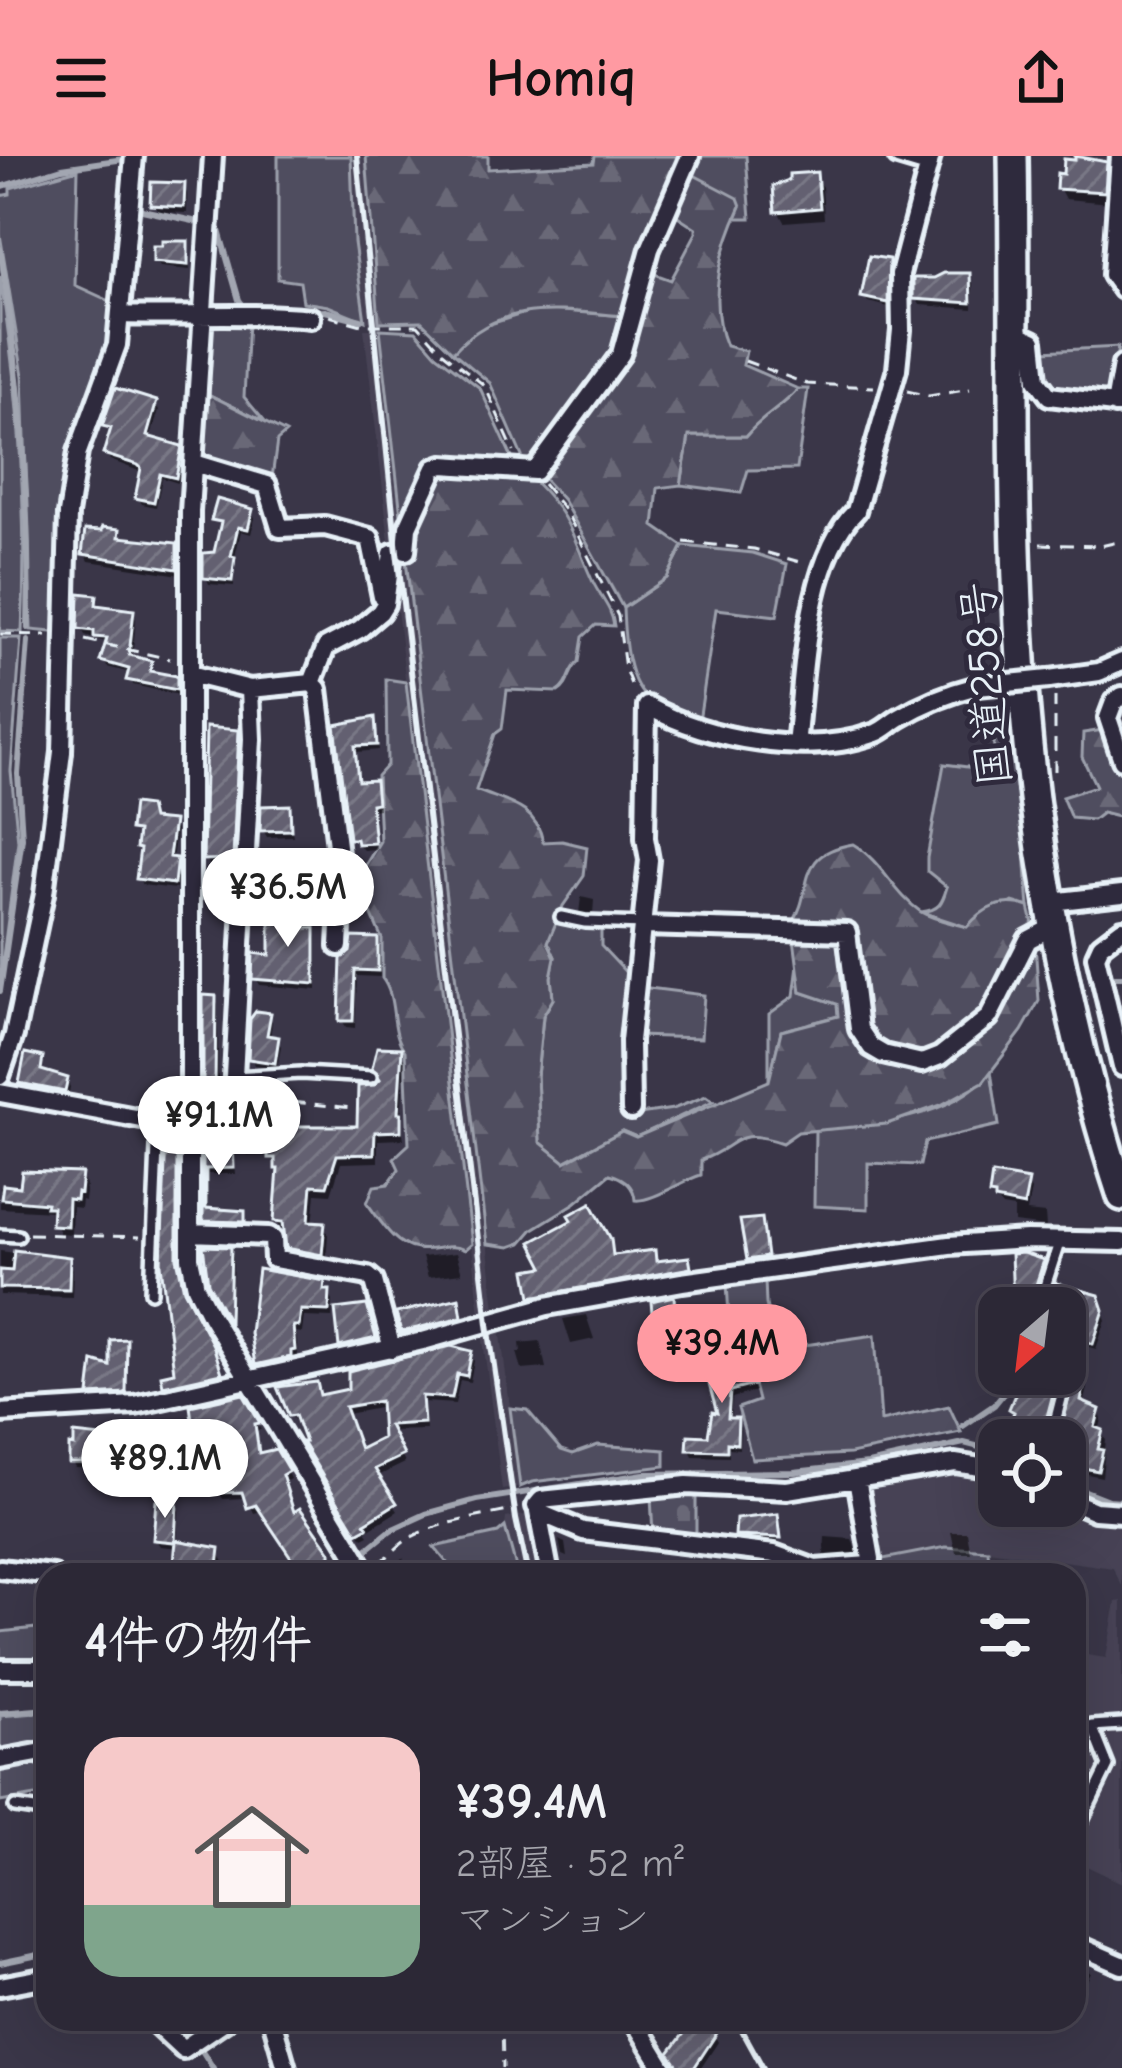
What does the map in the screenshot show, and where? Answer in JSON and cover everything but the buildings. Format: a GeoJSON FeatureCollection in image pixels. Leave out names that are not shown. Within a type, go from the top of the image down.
{"type":"FeatureCollection","features":[{"type":"Feature","properties":{"kind":"highway","name":"国道258号"},"geometry":{"type":"LineString","coordinates":[[1013,156],[1017,562],[1025,715],[1053,914],[1120,1190]]}},
{"type":"Feature","properties":{"kind":"street"},"geometry":{"type":"LineString","coordinates":[[0,1076],[22,1004],[44,894],[62,752],[68,514],[78,452],[113,362],[134,156]]}},
{"type":"Feature","properties":{"kind":"street"},"geometry":{"type":"LineString","coordinates":[[213,156],[194,463],[190,1233],[196,1287],[359,1563]]}},
{"type":"Feature","properties":{"kind":"street"},"geometry":{"type":"LineString","coordinates":[[313,683],[326,647],[359,629],[386,602],[408,527],[435,468],[528,471],[621,354],[650,249],[689,156]]}},
{"type":"Feature","properties":{"kind":"street"},"geometry":{"type":"LineString","coordinates":[[796,745],[822,568],[844,522],[856,512],[901,350],[902,259],[929,161],[898,156]]}},
{"type":"Feature","properties":{"kind":"street"},"geometry":{"type":"LineString","coordinates":[[1120,156],[1112,275],[1122,289]]}},
{"type":"Feature","properties":{"kind":"street"},"geometry":{"type":"LineString","coordinates":[[120,315],[311,318]]}},
{"type":"Feature","properties":{"kind":"street"},"geometry":{"type":"LineString","coordinates":[[1016,334],[1033,341],[1037,380],[1049,395],[1119,405],[1122,365]]}},
{"type":"Feature","properties":{"kind":"street"},"geometry":{"type":"LineString","coordinates":[[194,463],[267,485],[280,528],[325,526],[370,538],[380,593],[386,602]]}},
{"type":"Feature","properties":{"kind":"street"},"geometry":{"type":"LineString","coordinates":[[631,1111],[630,1041],[649,860],[645,838],[647,706],[670,718],[731,735],[796,745],[879,732],[947,694],[977,686],[1099,672],[1122,662]]}},
{"type":"Feature","properties":{"kind":"street"},"geometry":{"type":"LineString","coordinates":[[190,669],[250,689],[313,683]]}},
{"type":"Feature","properties":{"kind":"street"},"geometry":{"type":"LineString","coordinates":[[313,683],[318,688],[342,887],[339,946]]}},
{"type":"Feature","properties":{"kind":"street"},"geometry":{"type":"LineString","coordinates":[[0,1093],[158,1122],[228,1104],[233,1086],[252,740],[250,689]]}},
{"type":"Feature","properties":{"kind":"street"},"geometry":{"type":"LineString","coordinates":[[1122,696],[1114,702],[1108,728],[1122,760]]}},
{"type":"Feature","properties":{"kind":"street"},"geometry":{"type":"LineString","coordinates":[[644,925],[847,932],[859,1029],[883,1054],[922,1064],[940,1056],[989,1017],[1028,940],[1053,914],[1122,893]]}},
{"type":"Feature","properties":{"kind":"street"},"geometry":{"type":"LineString","coordinates":[[1122,929],[1101,945],[1096,956],[1122,1066]]}},
{"type":"Feature","properties":{"kind":"street"},"geometry":{"type":"LineString","coordinates":[[190,1233],[269,1237],[274,1259],[368,1276],[374,1281],[392,1349]]}},
{"type":"Feature","properties":{"kind":"street"},"geometry":{"type":"LineString","coordinates":[[0,1413],[135,1405],[392,1349],[547,1306],[682,1282],[949,1246],[1122,1242]]}},
{"type":"Feature","properties":{"kind":"street"},"geometry":{"type":"LineString","coordinates":[[536,1506],[541,1500],[687,1485],[777,1490],[955,1463],[978,1467]]}},
{"type":"Feature","properties":{"kind":"street"},"geometry":{"type":"LineString","coordinates":[[857,1479],[869,1563]]}},
{"type":"Feature","properties":{"kind":"street"},"geometry":{"type":"LineString","coordinates":[[1086,1507],[1122,1513]]}},
{"type":"Feature","properties":{"kind":"street"},"geometry":{"type":"LineString","coordinates":[[548,1563],[538,1512],[583,1531],[774,1554],[798,1563]]}},
{"type":"Feature","properties":{"kind":"street"},"geometry":{"type":"LineString","coordinates":[[0,1569],[36,1573]]}},
{"type":"Feature","properties":{"kind":"street"},"geometry":{"type":"LineString","coordinates":[[0,1669],[36,1669]]}},
{"type":"Feature","properties":{"kind":"street"},"geometry":{"type":"LineString","coordinates":[[0,1760],[36,1753]]}},
{"type":"Feature","properties":{"kind":"street"},"geometry":{"type":"LineString","coordinates":[[1086,1949],[1122,1965]]}},
{"type":"Feature","properties":{"kind":"street"},"geometry":{"type":"LineString","coordinates":[[0,1986],[36,1979]]}},
{"type":"Feature","properties":{"kind":"street"},"geometry":{"type":"LineString","coordinates":[[164,2031],[183,2049],[209,2031]]}},
{"type":"Feature","properties":{"kind":"street"},"geometry":{"type":"LineString","coordinates":[[275,2031],[286,2068]]}},
{"type":"Feature","properties":{"kind":"street"},"geometry":{"type":"LineString","coordinates":[[640,2031],[663,2068]]}},
{"type":"Feature","properties":{"kind":"lane"},"geometry":{"type":"LineString","coordinates":[[561,917],[644,925]]}},
{"type":"Feature","properties":{"kind":"lane"},"geometry":{"type":"LineString","coordinates":[[233,1086],[301,1073],[371,1077]]}},
{"type":"Feature","properties":{"kind":"lane"},"geometry":{"type":"LineString","coordinates":[[152,1292],[158,1122]]}},
{"type":"Feature","properties":{"kind":"lane"},"geometry":{"type":"LineString","coordinates":[[0,1235],[18,1236]]}},
{"type":"Feature","properties":{"kind":"lane"},"geometry":{"type":"LineString","coordinates":[[1045,1287],[1060,1240]]}},
{"type":"Feature","properties":{"kind":"lane"},"geometry":{"type":"LineString","coordinates":[[1086,1811],[1108,1766],[1093,1726],[1122,1724]]}},
{"type":"Feature","properties":{"kind":"lane"},"geometry":{"type":"LineString","coordinates":[[14,1807],[36,1810]]}},
{"type":"Feature","properties":{"kind":"path"},"geometry":{"type":"LineString","coordinates":[[311,318],[325,314],[362,325],[418,325],[485,386],[528,471],[567,513],[584,544],[618,616],[632,689],[647,706]]}},
{"type":"Feature","properties":{"kind":"path"},"geometry":{"type":"LineString","coordinates":[[746,362],[807,384],[892,387],[929,395],[970,389]]}},
{"type":"Feature","properties":{"kind":"path"},"geometry":{"type":"LineString","coordinates":[[1038,544],[1101,546],[1122,541]]}},
{"type":"Feature","properties":{"kind":"path"},"geometry":{"type":"LineString","coordinates":[[684,542],[754,549],[822,568]]}},
{"type":"Feature","properties":{"kind":"path"},"geometry":{"type":"LineString","coordinates":[[0,634],[68,636],[190,669]]}},
{"type":"Feature","properties":{"kind":"path"},"geometry":{"type":"LineString","coordinates":[[1055,678],[1055,770]]}},
{"type":"Feature","properties":{"kind":"path"},"geometry":{"type":"LineString","coordinates":[[233,1086],[352,1108]]}},
{"type":"Feature","properties":{"kind":"path"},"geometry":{"type":"LineString","coordinates":[[18,1236],[154,1237]]}},
{"type":"Feature","properties":{"kind":"path"},"geometry":{"type":"LineString","coordinates":[[378,1563],[419,1534],[536,1506]]}},
{"type":"Feature","properties":{"kind":"path"},"geometry":{"type":"LineString","coordinates":[[502,2031],[503,2068]]}},
{"type":"Feature","properties":{"kind":"shaded area"},"geometry":{"type":"Polygon","coordinates":[[[351,156],[366,156],[379,322],[365,321],[354,242],[351,156]]]}},
{"type":"Feature","properties":{"kind":"shaded area"},"geometry":{"type":"Polygon","coordinates":[[[364,329],[380,329],[496,1317],[481,1322],[364,329]]]}},
{"type":"Feature","properties":{"kind":"shaded area"},"geometry":{"type":"Polygon","coordinates":[[[500,1327],[520,1487],[502,1490],[482,1332],[500,1327]]]}},
{"type":"Feature","properties":{"kind":"shaded area"},"geometry":{"type":"Polygon","coordinates":[[[954,1467],[978,1471],[978,1527],[1086,1527],[1086,1510],[1122,1517],[1122,1586],[1113,1568],[988,1550],[945,1547],[883,1559],[878,1556],[862,1483],[954,1467]]]}},
{"type":"Feature","properties":{"kind":"shaded area"},"geometry":{"type":"Polygon","coordinates":[[[524,1515],[530,1519],[539,1563],[515,1563],[506,1518],[524,1515]]]}},
{"type":"Feature","properties":{"kind":"shaded area"},"geometry":{"type":"Polygon","coordinates":[[[1122,1601],[1122,1883],[1086,1866],[1086,1655],[1106,1658],[1116,1602],[1122,1601]]]}},
{"type":"Feature","properties":{"kind":"green space"},"geometry":{"type":"Polygon","coordinates":[[[278,156],[351,156],[354,242],[365,321],[303,302],[300,282],[278,279],[278,156]]]}},
{"type":"Feature","properties":{"kind":"green space"},"geometry":{"type":"Polygon","coordinates":[[[366,156],[488,156],[488,169],[594,163],[595,156],[681,156],[655,214],[625,316],[555,311],[512,316],[472,335],[453,352],[421,321],[379,322],[366,156]]]}},
{"type":"Feature","properties":{"kind":"green space"},"geometry":{"type":"Polygon","coordinates":[[[699,156],[746,156],[751,218],[736,218],[741,206],[692,174],[699,156]]]}},
{"type":"Feature","properties":{"kind":"green space"},"geometry":{"type":"Polygon","coordinates":[[[78,169],[75,285],[114,303],[111,348],[73,450],[63,633],[31,630],[23,376],[0,234],[0,196],[10,194],[10,188],[78,169]]]}},
{"type":"Feature","properties":{"kind":"green space"},"geometry":{"type":"Polygon","coordinates":[[[692,174],[738,198],[741,206],[717,293],[726,346],[746,351],[743,365],[798,389],[746,436],[689,436],[681,485],[658,488],[654,526],[683,546],[667,578],[623,608],[543,471],[629,353],[652,273],[671,280],[696,233],[696,228],[673,213],[692,174]]]}},
{"type":"Feature","properties":{"kind":"green space"},"geometry":{"type":"Polygon","coordinates":[[[0,276],[20,453],[22,632],[0,631],[0,276]]]}},
{"type":"Feature","properties":{"kind":"green space"},"geometry":{"type":"Polygon","coordinates":[[[538,309],[625,316],[606,367],[531,464],[524,461],[490,383],[453,352],[474,329],[538,309]]]}},
{"type":"Feature","properties":{"kind":"green space"},"geometry":{"type":"Polygon","coordinates":[[[248,321],[244,397],[265,422],[206,393],[210,323],[248,321]]]}},
{"type":"Feature","properties":{"kind":"green space"},"geometry":{"type":"Polygon","coordinates":[[[380,329],[416,331],[436,354],[480,388],[514,462],[430,465],[403,533],[380,329]]]}},
{"type":"Feature","properties":{"kind":"green space"},"geometry":{"type":"Polygon","coordinates":[[[1118,347],[1110,395],[1053,392],[1044,379],[1043,351],[1118,347]]]}},
{"type":"Feature","properties":{"kind":"green space"},"geometry":{"type":"Polygon","coordinates":[[[798,389],[808,389],[797,469],[748,470],[741,493],[681,485],[689,436],[746,436],[798,389]]]}},
{"type":"Feature","properties":{"kind":"green space"},"geometry":{"type":"Polygon","coordinates":[[[206,393],[286,433],[277,441],[272,478],[201,459],[206,393]]]}},
{"type":"Feature","properties":{"kind":"green space"},"geometry":{"type":"Polygon","coordinates":[[[443,470],[527,475],[533,480],[564,517],[614,626],[596,625],[583,637],[579,662],[558,692],[507,690],[502,729],[495,734],[476,790],[527,813],[543,842],[587,847],[584,876],[563,906],[548,942],[555,957],[553,999],[543,1016],[537,1076],[540,1142],[565,1162],[622,1131],[636,1137],[769,1081],[781,1031],[838,1016],[837,1004],[801,992],[792,924],[813,864],[834,849],[853,844],[911,904],[932,917],[967,927],[995,906],[1029,907],[1039,1001],[983,1082],[941,1105],[887,1124],[798,1132],[782,1143],[745,1137],[701,1160],[701,1175],[642,1200],[635,1200],[627,1183],[610,1174],[533,1229],[521,1243],[510,1247],[487,1244],[406,560],[411,529],[443,470]]]}},
{"type":"Feature","properties":{"kind":"green space"},"geometry":{"type":"Polygon","coordinates":[[[683,546],[753,553],[787,564],[777,616],[716,609],[699,721],[663,708],[643,694],[628,659],[624,632],[623,608],[667,578],[683,546]]]}},
{"type":"Feature","properties":{"kind":"green space"},"geometry":{"type":"Polygon","coordinates":[[[0,638],[21,638],[11,771],[18,841],[0,981],[0,638]]]}},
{"type":"Feature","properties":{"kind":"green space"},"geometry":{"type":"Polygon","coordinates":[[[386,679],[406,682],[472,1244],[465,1250],[409,1247],[388,1231],[367,1203],[374,1186],[388,1184],[399,1169],[394,1158],[409,1144],[405,1051],[382,978],[382,939],[370,911],[363,869],[380,841],[377,776],[387,765],[386,679]]]}},
{"type":"Feature","properties":{"kind":"green space"},"geometry":{"type":"Polygon","coordinates":[[[996,727],[1005,740],[1018,784],[1029,907],[1013,902],[967,927],[921,912],[939,905],[947,887],[927,871],[927,858],[944,764],[991,770],[996,727]]]}},
{"type":"Feature","properties":{"kind":"green space"},"geometry":{"type":"Polygon","coordinates":[[[1104,730],[1122,768],[1122,818],[1102,813],[1093,820],[1071,818],[1062,797],[1096,786],[1082,757],[1083,733],[1104,730]]]}},
{"type":"Feature","properties":{"kind":"green space"},"geometry":{"type":"Polygon","coordinates":[[[556,921],[601,929],[601,946],[632,979],[626,1116],[673,1109],[706,1096],[713,1101],[636,1137],[622,1131],[564,1162],[540,1142],[537,1076],[543,1016],[553,999],[555,957],[548,942],[556,921]]]}},
{"type":"Feature","properties":{"kind":"green space"},"geometry":{"type":"Polygon","coordinates":[[[798,966],[801,992],[837,1004],[839,1016],[781,1031],[769,1081],[769,1014],[794,996],[798,966]]]}},
{"type":"Feature","properties":{"kind":"green space"},"geometry":{"type":"Polygon","coordinates":[[[641,987],[704,995],[701,1038],[636,1036],[641,987]]]}},
{"type":"Feature","properties":{"kind":"green space"},"geometry":{"type":"Polygon","coordinates":[[[991,1071],[999,1125],[925,1142],[920,1165],[868,1163],[868,1209],[814,1206],[815,1130],[886,1122],[934,1109],[975,1087],[991,1071]]]}},
{"type":"Feature","properties":{"kind":"green space"},"geometry":{"type":"Polygon","coordinates":[[[765,1279],[776,1349],[875,1335],[881,1421],[949,1406],[961,1432],[850,1454],[752,1459],[738,1408],[758,1401],[745,1348],[731,1345],[727,1284],[765,1279]]]}},
{"type":"Feature","properties":{"kind":"green space"},"geometry":{"type":"Polygon","coordinates":[[[510,1408],[527,1410],[561,1450],[573,1454],[598,1445],[665,1450],[665,1466],[520,1487],[510,1408]]]}},
{"type":"Feature","properties":{"kind":"green space"},"geometry":{"type":"Polygon","coordinates":[[[696,1495],[696,1538],[653,1534],[651,1497],[696,1495]]]}},
{"type":"Feature","properties":{"kind":"green space"},"geometry":{"type":"Polygon","coordinates":[[[505,1527],[515,1563],[447,1563],[434,1547],[498,1533],[505,1527]]]}},
{"type":"Feature","properties":{"kind":"green space"},"geometry":{"type":"Polygon","coordinates":[[[946,1547],[988,1550],[989,1563],[881,1563],[946,1547]]]}},
{"type":"Feature","properties":{"kind":"green space"},"geometry":{"type":"Polygon","coordinates":[[[36,1628],[36,1662],[0,1663],[0,1632],[36,1628]]]}},
{"type":"Feature","properties":{"kind":"green space"},"geometry":{"type":"Polygon","coordinates":[[[36,1713],[36,1745],[0,1750],[0,1716],[36,1713]]]}},
{"type":"Feature","properties":{"kind":"green space"},"geometry":{"type":"Polygon","coordinates":[[[36,1762],[36,1796],[0,1802],[0,1767],[36,1762]]]}},
{"type":"Feature","properties":{"kind":"waterway"},"geometry":{"type":"LineString","coordinates":[[0,187],[62,168],[124,159]]}},
{"type":"Feature","properties":{"kind":"waterway"},"geometry":{"type":"LineString","coordinates":[[134,203],[142,210],[198,222]]}},
{"type":"Feature","properties":{"kind":"waterway"},"geometry":{"type":"LineString","coordinates":[[218,227],[245,308]]}},
{"type":"Feature","properties":{"kind":"waterway"},"geometry":{"type":"LineString","coordinates":[[0,249],[23,438],[28,628]]}},
{"type":"Feature","properties":{"kind":"waterway"},"geometry":{"type":"LineString","coordinates":[[312,312],[361,320]]}},
{"type":"Feature","properties":{"kind":"waterway"},"geometry":{"type":"LineString","coordinates":[[0,991],[22,838],[18,774],[28,641]]}},
{"type":"Feature","properties":{"kind":"waterway"},"geometry":{"type":"LineString","coordinates":[[1115,977],[1122,977]]}},
{"type":"Feature","properties":{"kind":"waterway"},"geometry":{"type":"LineString","coordinates":[[1050,1287],[1055,1272]]}},
{"type":"Feature","properties":{"kind":"waterway"},"geometry":{"type":"LineString","coordinates":[[963,1426],[1002,1395]]}},
{"type":"Feature","properties":{"kind":"waterway"},"geometry":{"type":"LineString","coordinates":[[351,1563],[391,1530],[477,1500],[644,1474],[794,1472],[868,1464],[964,1443],[978,1447]]}},
{"type":"Feature","properties":{"kind":"waterway"},"geometry":{"type":"LineString","coordinates":[[1086,1491],[1122,1501]]}},
{"type":"Feature","properties":{"kind":"waterway"},"geometry":{"type":"LineString","coordinates":[[0,1713],[36,1710]]}},
{"type":"Feature","properties":{"kind":"waterway"},"geometry":{"type":"LineString","coordinates":[[0,1963],[36,1956]]}},
{"type":"Feature","properties":{"kind":"waterway"},"geometry":{"type":"LineString","coordinates":[[189,2031],[192,2035]]}},
{"type":"Feature","properties":{"kind":"waterway"},"geometry":{"type":"LineString","coordinates":[[201,2049],[213,2068]]}},
{"type":"Feature","properties":{"kind":"railway"},"geometry":{"type":"LineString","coordinates":[[357,156],[397,552],[488,1324],[525,1563]]}},
{"type":"Feature","properties":{"kind":"railway"},"geometry":{"type":"LineString","coordinates":[[743,2031],[763,2068]]}}]}
